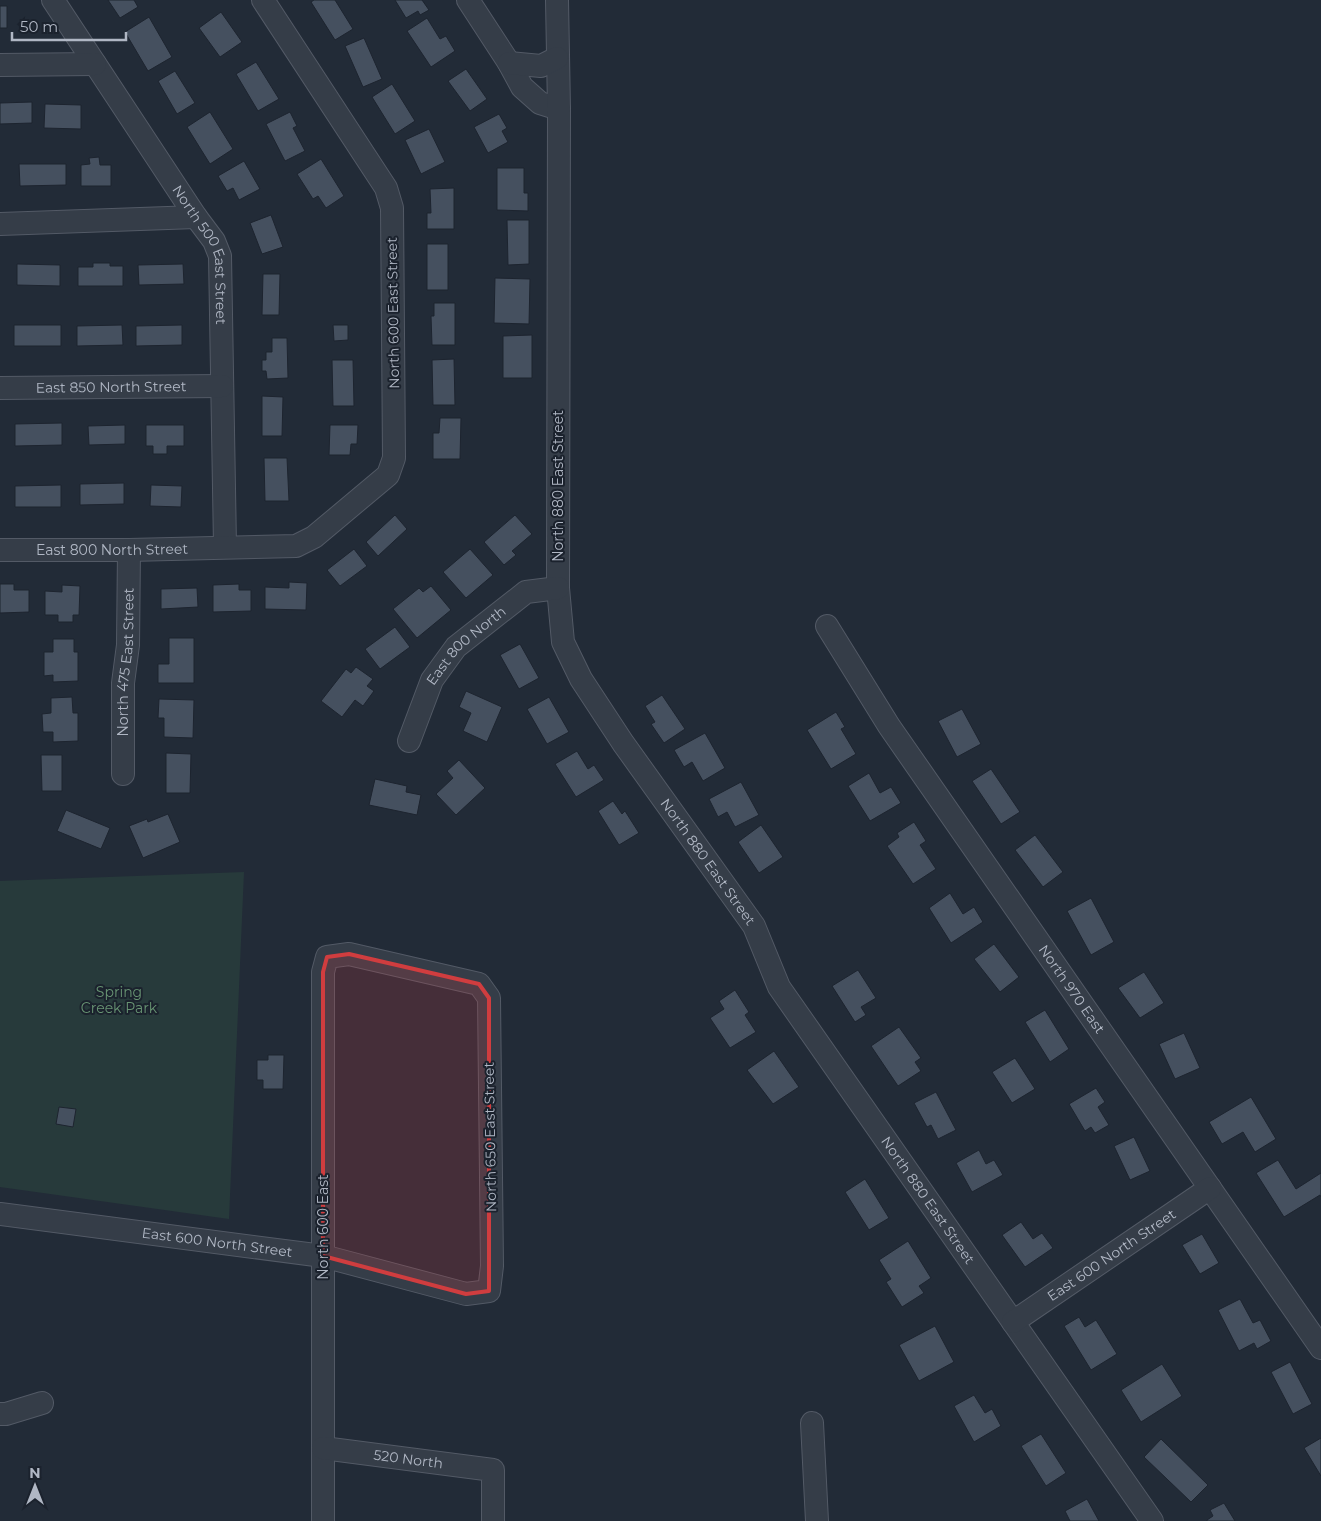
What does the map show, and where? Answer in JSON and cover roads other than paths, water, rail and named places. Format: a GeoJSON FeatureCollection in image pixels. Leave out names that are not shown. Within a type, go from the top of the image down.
{"type":"FeatureCollection","features":[{"type":"Feature","properties":{"kind":"street","name":"North 500 East Street"},"geometry":{"type":"LineString","coordinates":[[53,0],[196,217],[214,241],[220,256],[225,546]]}},
{"type":"Feature","properties":{"kind":"street","name":"North 600 East Street"},"geometry":{"type":"LineString","coordinates":[[225,546],[296,546],[314,537],[388,475],[394,458],[392,208],[386,188],[263,0]]}},
{"type":"Feature","properties":{"kind":"street"},"geometry":{"type":"LineString","coordinates":[[468,0],[509,63],[522,87],[540,103],[559,109]]}},
{"type":"Feature","properties":{"kind":"street","name":"North 880 East Street"},"geometry":{"type":"LineString","coordinates":[[557,0],[559,109],[558,588],[563,642],[581,679],[624,744],[754,926],[779,987],[1152,1521]]}},
{"type":"Feature","properties":{"kind":"street"},"geometry":{"type":"LineString","coordinates":[[509,63],[542,66],[557,58]]}},
{"type":"Feature","properties":{"kind":"street"},"geometry":{"type":"LineString","coordinates":[[0,65],[95,64]]}},
{"type":"Feature","properties":{"kind":"street"},"geometry":{"type":"LineString","coordinates":[[0,224],[196,217]]}},
{"type":"Feature","properties":{"kind":"street","name":"East 850 North Street"},"geometry":{"type":"LineString","coordinates":[[0,388],[222,386]]}},
{"type":"Feature","properties":{"kind":"street","name":"East 800 North Street"},"geometry":{"type":"LineString","coordinates":[[0,550],[129,550],[225,546]]}},
{"type":"Feature","properties":{"kind":"street","name":"North 475 East Street"},"geometry":{"type":"LineString","coordinates":[[124,774],[123,684],[128,645],[129,550]]}},
{"type":"Feature","properties":{"kind":"street","name":"East 800 North"},"geometry":{"type":"LineString","coordinates":[[409,741],[432,680],[456,647],[526,592],[558,588]]}},
{"type":"Feature","properties":{"kind":"street","name":"North 970 East"},"geometry":{"type":"LineString","coordinates":[[827,626],[888,726],[1321,1348]]}},
{"type":"Feature","properties":{"kind":"street","name":"North 600 East"},"geometry":{"type":"LineString","coordinates":[[323,1521],[323,972],[328,957],[349,954],[479,984]]}},
{"type":"Feature","properties":{"kind":"street","name":"North 650 East Street"},"geometry":{"type":"LineString","coordinates":[[479,984],[488,998],[492,1266],[490,1291]]}},
{"type":"Feature","properties":{"kind":"street","name":"East 600 North Street"},"geometry":{"type":"LineString","coordinates":[[1013,1322],[1210,1188]]}},
{"type":"Feature","properties":{"kind":"street","name":"East 600 North Street"},"geometry":{"type":"LineString","coordinates":[[0,1214],[323,1256],[466,1294],[490,1291]]}},
{"type":"Feature","properties":{"kind":"street"},"geometry":{"type":"LineString","coordinates":[[0,1414],[6,1414],[42,1403]]}},
{"type":"Feature","properties":{"kind":"street"},"geometry":{"type":"LineString","coordinates":[[812,1423],[818,1521]]}},
{"type":"Feature","properties":{"kind":"street","name":"520 North"},"geometry":{"type":"LineString","coordinates":[[323,1448],[493,1470],[493,1521]]}},
{"type":"Feature","properties":{"kind":"park label","name":"Spring Creek Park"},"geometry":{"type":"Point","coordinates":[119,1000]}}]}
